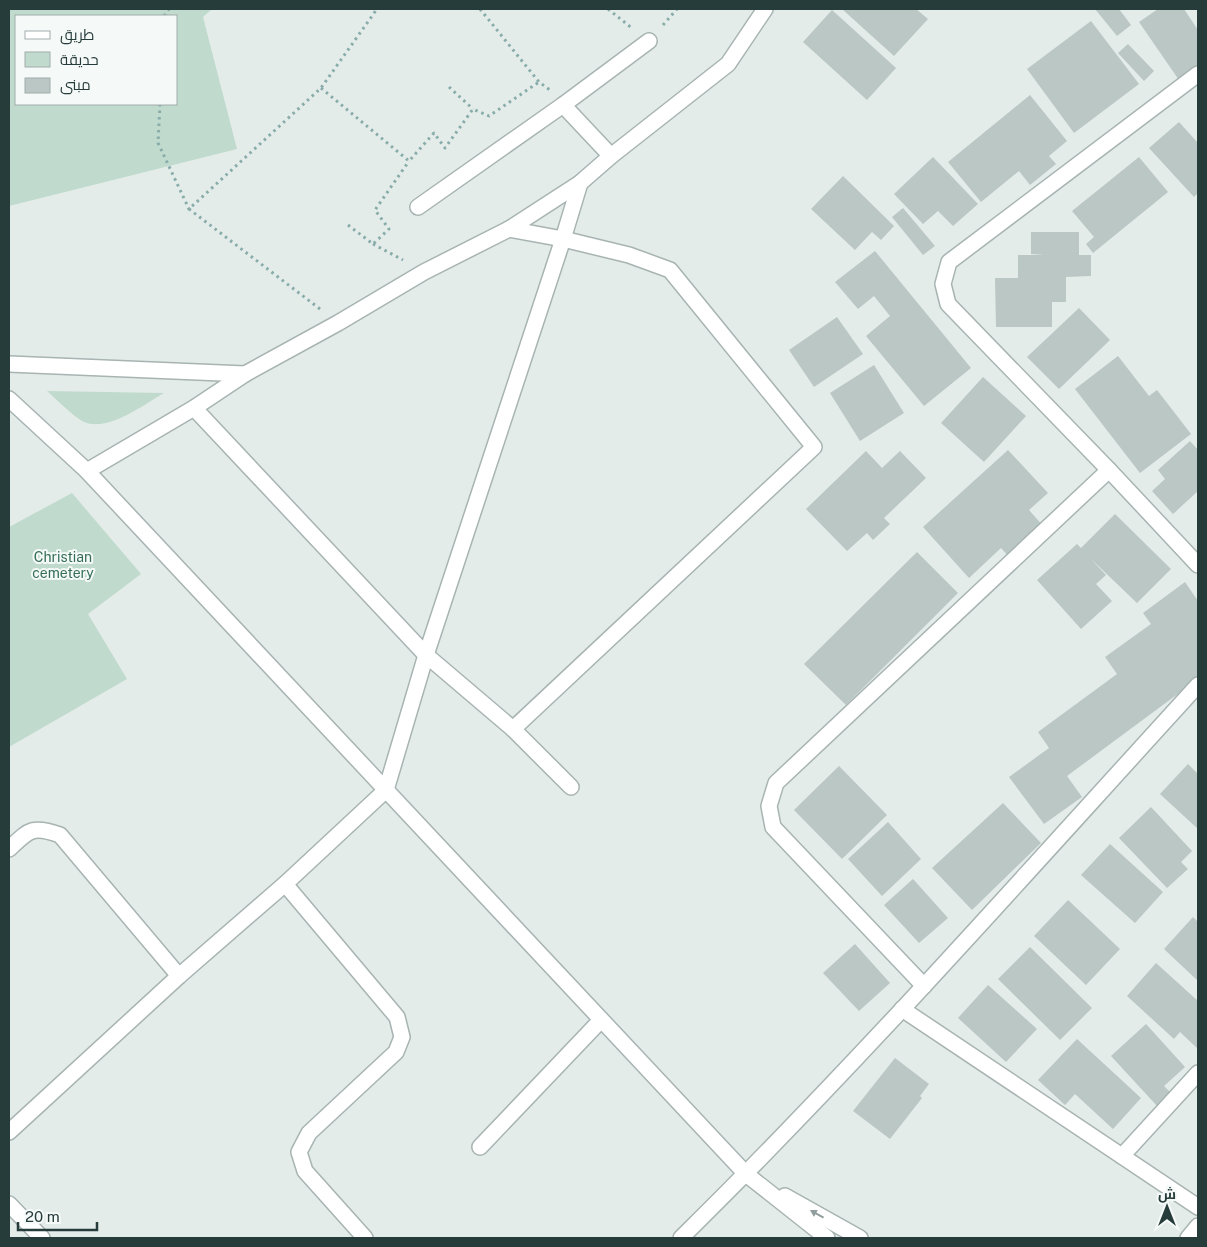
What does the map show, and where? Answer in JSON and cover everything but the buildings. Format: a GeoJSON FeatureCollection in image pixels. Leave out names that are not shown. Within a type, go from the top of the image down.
{"type":"FeatureCollection","features":[{"type":"Feature","properties":{"kind":"street"},"geometry":{"type":"LineString","coordinates":[[87,471],[194,408],[245,374],[338,324],[424,272],[509,229],[580,183],[611,156],[728,64],[765,9]]}},
{"type":"Feature","properties":{"kind":"street"},"geometry":{"type":"LineString","coordinates":[[418,207],[563,105],[649,41]]}},
{"type":"Feature","properties":{"kind":"street"},"geometry":{"type":"LineString","coordinates":[[1198,74],[949,262],[943,284],[948,304],[1198,565]]}},
{"type":"Feature","properties":{"kind":"street"},"geometry":{"type":"LineString","coordinates":[[563,105],[611,156]]}},
{"type":"Feature","properties":{"kind":"street"},"geometry":{"type":"LineString","coordinates":[[9,1132],[179,976],[285,884],[386,790],[426,655],[580,183]]}},
{"type":"Feature","properties":{"kind":"street"},"geometry":{"type":"LineString","coordinates":[[509,229],[563,239],[629,255],[670,270],[814,447],[513,729]]}},
{"type":"Feature","properties":{"kind":"street"},"geometry":{"type":"LineString","coordinates":[[9,364],[245,374]]}},
{"type":"Feature","properties":{"kind":"street"},"geometry":{"type":"LineString","coordinates":[[9,399],[87,471],[746,1174],[827,1238]]}},
{"type":"Feature","properties":{"kind":"street"},"geometry":{"type":"LineString","coordinates":[[194,408],[426,655],[513,729],[571,787]]}},
{"type":"Feature","properties":{"kind":"street"},"geometry":{"type":"LineString","coordinates":[[924,986],[773,827],[769,806],[776,782],[1109,470]]}},
{"type":"Feature","properties":{"kind":"street"},"geometry":{"type":"LineString","coordinates":[[682,1238],[746,1174],[924,986],[1198,685]]}},
{"type":"Feature","properties":{"kind":"street"},"geometry":{"type":"LineString","coordinates":[[9,849],[27,832],[42,829],[60,835],[179,976]]}},
{"type":"Feature","properties":{"kind":"street"},"geometry":{"type":"LineString","coordinates":[[285,884],[397,1017],[402,1037],[396,1052],[309,1133],[299,1152],[305,1171],[365,1238]]}},
{"type":"Feature","properties":{"kind":"street"},"geometry":{"type":"LineString","coordinates":[[902,1009],[1198,1208]]}},
{"type":"Feature","properties":{"kind":"street"},"geometry":{"type":"LineString","coordinates":[[480,1147],[601,1020]]}},
{"type":"Feature","properties":{"kind":"street"},"geometry":{"type":"LineString","coordinates":[[1122,1156],[1198,1073]]}},
{"type":"Feature","properties":{"kind":"street"},"geometry":{"type":"LineString","coordinates":[[746,1174],[860,1238]]}},
{"type":"Feature","properties":{"kind":"street"},"geometry":{"type":"LineString","coordinates":[[9,1204],[42,1238]]}},
{"type":"Feature","properties":{"kind":"street"},"geometry":{"type":"LineString","coordinates":[[1188,1238],[1198,1226]]}},
{"type":"Feature","properties":{"kind":"path"},"geometry":{"type":"LineString","coordinates":[[189,209],[321,88],[378,9]]}},
{"type":"Feature","properties":{"kind":"path"},"geometry":{"type":"LineString","coordinates":[[480,9],[539,82],[551,91],[563,105]]}},
{"type":"Feature","properties":{"kind":"path"},"geometry":{"type":"LineString","coordinates":[[608,9],[633,30]]}},
{"type":"Feature","properties":{"kind":"path"},"geometry":{"type":"LineString","coordinates":[[449,87],[473,108],[489,116],[539,82]]}},
{"type":"Feature","properties":{"kind":"path"},"geometry":{"type":"LineString","coordinates":[[321,88],[410,161]]}},
{"type":"Feature","properties":{"kind":"path"},"geometry":{"type":"LineString","coordinates":[[160,105],[158,143],[189,209],[338,324]]}},
{"type":"Feature","properties":{"kind":"path"},"geometry":{"type":"LineString","coordinates":[[373,244],[389,229],[375,210],[410,161],[434,132],[446,148],[473,108]]}},
{"type":"Feature","properties":{"kind":"path"},"geometry":{"type":"LineString","coordinates":[[348,225],[373,244],[424,272]]}},
{"type":"Feature","properties":{"kind":"green space"},"geometry":{"type":"Polygon","coordinates":[[[9,9],[212,9],[203,17],[237,149],[9,206],[9,9]]]}},
{"type":"Feature","properties":{"kind":"green space"},"geometry":{"type":"Polygon","coordinates":[[[47,391],[164,393],[135,411],[113,421],[92,424],[82,421],[47,391]]]}},
{"type":"Feature","properties":{"kind":"green space","name":"Christian cemetery"},"geometry":{"type":"Polygon","coordinates":[[[72,493],[141,574],[88,614],[127,679],[9,747],[9,527],[72,493]]]}}]}
